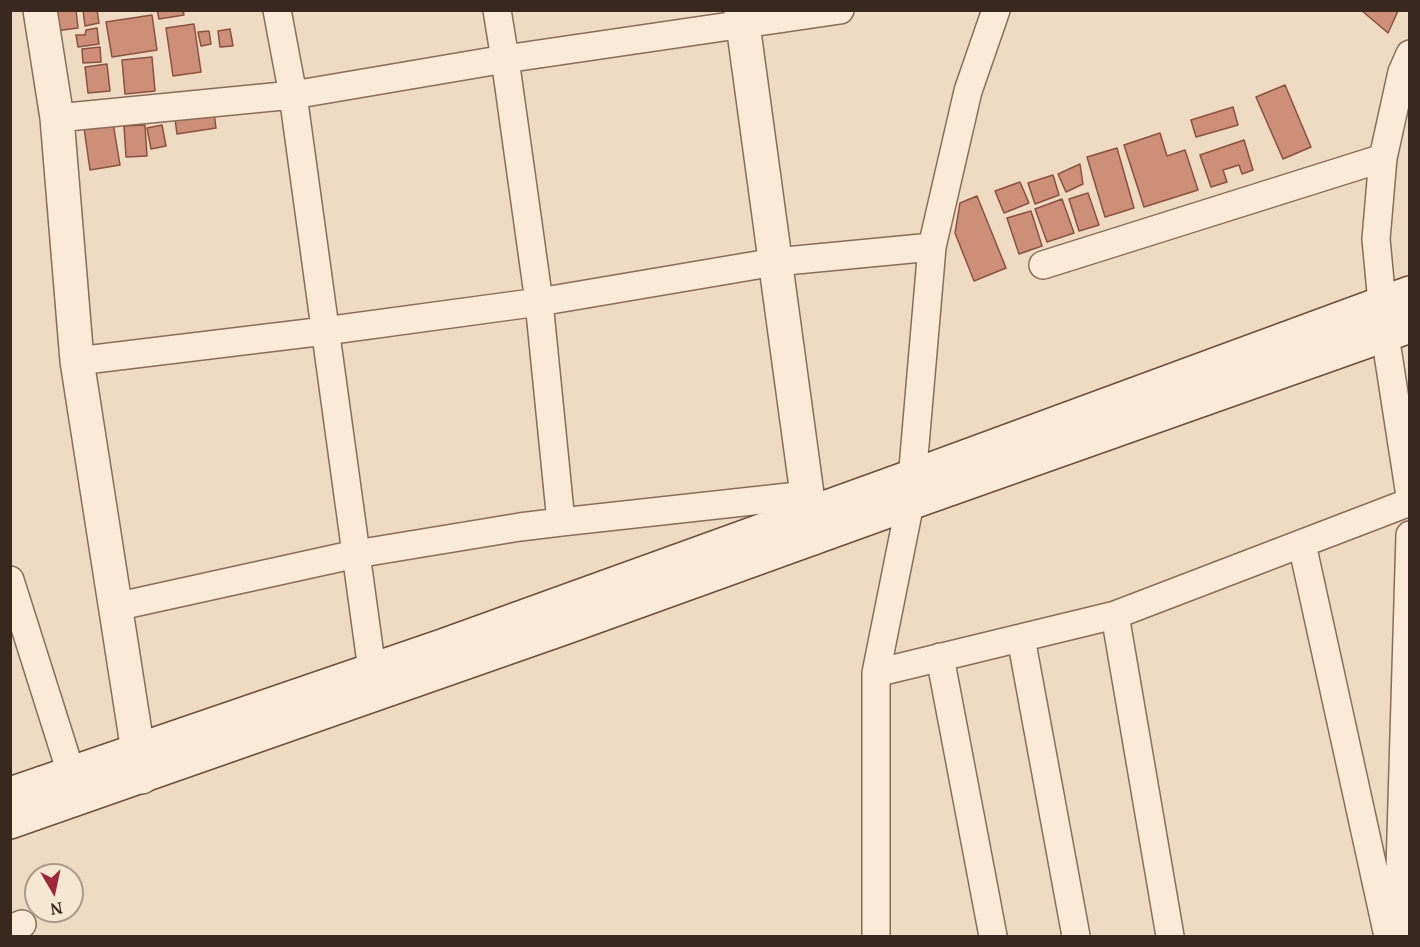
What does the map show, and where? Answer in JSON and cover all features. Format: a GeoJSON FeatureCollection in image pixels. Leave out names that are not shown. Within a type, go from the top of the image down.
{"type":"FeatureCollection","features":[{"type":"Feature","properties":{"kind":"main road"},"geometry":{"type":"LineString","coordinates":[[40,10],[57,118],[77,361],[140,764]]}},
{"type":"Feature","properties":{"kind":"main road"},"geometry":{"type":"LineString","coordinates":[[742,17],[810,515]]}},
{"type":"Feature","properties":{"kind":"main road"},"geometry":{"type":"LineString","coordinates":[[911,490],[1395,298]]}},
{"type":"Feature","properties":{"kind":"main road"},"geometry":{"type":"LineString","coordinates":[[10,822],[140,764],[372,670],[810,515],[911,490],[1397,330]]}},
{"type":"Feature","properties":{"kind":"main road"},"geometry":{"type":"LineString","coordinates":[[10,794],[71,773],[140,764],[810,515]]}},
{"type":"Feature","properties":{"kind":"street"},"geometry":{"type":"LineString","coordinates":[[277,10],[292,95],[372,670]]}},
{"type":"Feature","properties":{"kind":"street"},"geometry":{"type":"LineString","coordinates":[[497,10],[539,302],[561,522]]}},
{"type":"Feature","properties":{"kind":"street"},"geometry":{"type":"LineString","coordinates":[[57,118],[292,95],[742,17],[840,10]]}},
{"type":"Feature","properties":{"kind":"street"},"geometry":{"type":"LineString","coordinates":[[876,936],[876,673],[911,490],[932,247],[968,91],[996,10]]}},
{"type":"Feature","properties":{"kind":"street"},"geometry":{"type":"LineString","coordinates":[[1410,54],[1402,72],[1383,158],[1376,239],[1395,298],[1410,496]]}},
{"type":"Feature","properties":{"kind":"street"},"geometry":{"type":"LineString","coordinates":[[1043,265],[1383,158]]}},
{"type":"Feature","properties":{"kind":"street"},"geometry":{"type":"LineString","coordinates":[[77,361],[539,302],[775,262],[932,247]]}},
{"type":"Feature","properties":{"kind":"street"},"geometry":{"type":"LineString","coordinates":[[876,673],[1115,615],[1410,502]]}},
{"type":"Feature","properties":{"kind":"street"},"geometry":{"type":"LineString","coordinates":[[115,607],[356,554],[520,527],[561,522],[810,515]]}},
{"type":"Feature","properties":{"kind":"street"},"geometry":{"type":"LineString","coordinates":[[1398,936],[1410,535]]}},
{"type":"Feature","properties":{"kind":"street"},"geometry":{"type":"LineString","coordinates":[[1302,544],[1388,936]]}},
{"type":"Feature","properties":{"kind":"street"},"geometry":{"type":"LineString","coordinates":[[10,580],[16,614],[71,773]]}},
{"type":"Feature","properties":{"kind":"street"},"geometry":{"type":"LineString","coordinates":[[1115,615],[1170,936]]}},
{"type":"Feature","properties":{"kind":"street"},"geometry":{"type":"LineString","coordinates":[[1021,638],[1076,936]]}},
{"type":"Feature","properties":{"kind":"street"},"geometry":{"type":"LineString","coordinates":[[940,657],[993,936]]}},
{"type":"Feature","properties":{"kind":"building"},"geometry":{"type":"Polygon","coordinates":[[[52,10],[76,10],[78,28],[55,31],[52,10]]]}},
{"type":"Feature","properties":{"kind":"building"},"geometry":{"type":"Polygon","coordinates":[[[83,10],[97,10],[99,23],[85,26],[83,10]]]}},
{"type":"Feature","properties":{"kind":"building"},"geometry":{"type":"Polygon","coordinates":[[[157,10],[183,10],[184,15],[159,19],[157,10]]]}},
{"type":"Feature","properties":{"kind":"building"},"geometry":{"type":"Polygon","coordinates":[[[1361,10],[1398,10],[1398,11],[1388,33],[1361,10]]]}},
{"type":"Feature","properties":{"kind":"building"},"geometry":{"type":"Polygon","coordinates":[[[152,15],[157,50],[112,57],[106,22],[152,15]]]}},
{"type":"Feature","properties":{"kind":"building"},"geometry":{"type":"Polygon","coordinates":[[[194,24],[201,72],[173,76],[166,28],[194,24]]]}},
{"type":"Feature","properties":{"kind":"building"},"geometry":{"type":"Polygon","coordinates":[[[97,28],[99,44],[78,47],[76,35],[85,35],[86,30],[97,28]]]}},
{"type":"Feature","properties":{"kind":"building"},"geometry":{"type":"Polygon","coordinates":[[[230,29],[233,46],[220,47],[218,31],[230,29]]]}},
{"type":"Feature","properties":{"kind":"building"},"geometry":{"type":"Polygon","coordinates":[[[209,31],[211,44],[201,46],[198,32],[209,31]]]}},
{"type":"Feature","properties":{"kind":"building"},"geometry":{"type":"Polygon","coordinates":[[[100,47],[101,62],[83,63],[82,49],[100,47]]]}},
{"type":"Feature","properties":{"kind":"building"},"geometry":{"type":"Polygon","coordinates":[[[152,57],[155,91],[125,94],[122,60],[152,57]]]}},
{"type":"Feature","properties":{"kind":"building"},"geometry":{"type":"Polygon","coordinates":[[[107,64],[110,91],[88,93],[85,67],[107,64]]]}},
{"type":"Feature","properties":{"kind":"building"},"geometry":{"type":"Polygon","coordinates":[[[1285,85],[1311,147],[1283,159],[1256,97],[1285,85]]]}},
{"type":"Feature","properties":{"kind":"building"},"geometry":{"type":"Polygon","coordinates":[[[1233,107],[1238,125],[1196,137],[1191,120],[1233,107]]]}},
{"type":"Feature","properties":{"kind":"building"},"geometry":{"type":"Polygon","coordinates":[[[214,113],[216,128],[177,134],[175,119],[214,113]]]}},
{"type":"Feature","properties":{"kind":"building"},"geometry":{"type":"Polygon","coordinates":[[[113,123],[120,165],[90,170],[84,128],[113,123]]]}},
{"type":"Feature","properties":{"kind":"building"},"geometry":{"type":"Polygon","coordinates":[[[145,125],[147,156],[126,157],[124,126],[145,125]]]}},
{"type":"Feature","properties":{"kind":"building"},"geometry":{"type":"Polygon","coordinates":[[[162,125],[166,146],[151,149],[147,128],[162,125]]]}},
{"type":"Feature","properties":{"kind":"building"},"geometry":{"type":"Polygon","coordinates":[[[1160,133],[1167,156],[1185,150],[1198,190],[1144,207],[1124,145],[1160,133]]]}},
{"type":"Feature","properties":{"kind":"building"},"geometry":{"type":"Polygon","coordinates":[[[1244,140],[1253,170],[1242,174],[1239,165],[1223,170],[1227,182],[1211,187],[1200,155],[1244,140]]]}},
{"type":"Feature","properties":{"kind":"building"},"geometry":{"type":"Polygon","coordinates":[[[1117,148],[1134,208],[1105,217],[1087,157],[1117,148]]]}},
{"type":"Feature","properties":{"kind":"building"},"geometry":{"type":"Polygon","coordinates":[[[1080,164],[1083,184],[1066,192],[1058,174],[1080,164]]]}},
{"type":"Feature","properties":{"kind":"building"},"geometry":{"type":"Polygon","coordinates":[[[1053,175],[1059,195],[1035,204],[1028,183],[1053,175]]]}},
{"type":"Feature","properties":{"kind":"building"},"geometry":{"type":"Polygon","coordinates":[[[1020,182],[1029,203],[1004,213],[995,191],[1020,182]]]}},
{"type":"Feature","properties":{"kind":"building"},"geometry":{"type":"Polygon","coordinates":[[[1088,193],[1099,225],[1079,231],[1069,199],[1088,193]]]}},
{"type":"Feature","properties":{"kind":"building"},"geometry":{"type":"Polygon","coordinates":[[[977,196],[1006,268],[974,281],[955,233],[960,203],[977,196]]]}},
{"type":"Feature","properties":{"kind":"building"},"geometry":{"type":"Polygon","coordinates":[[[1062,199],[1074,233],[1047,242],[1035,209],[1062,199]]]}},
{"type":"Feature","properties":{"kind":"building"},"geometry":{"type":"Polygon","coordinates":[[[1031,211],[1042,246],[1019,254],[1007,218],[1031,211]]]}}]}
